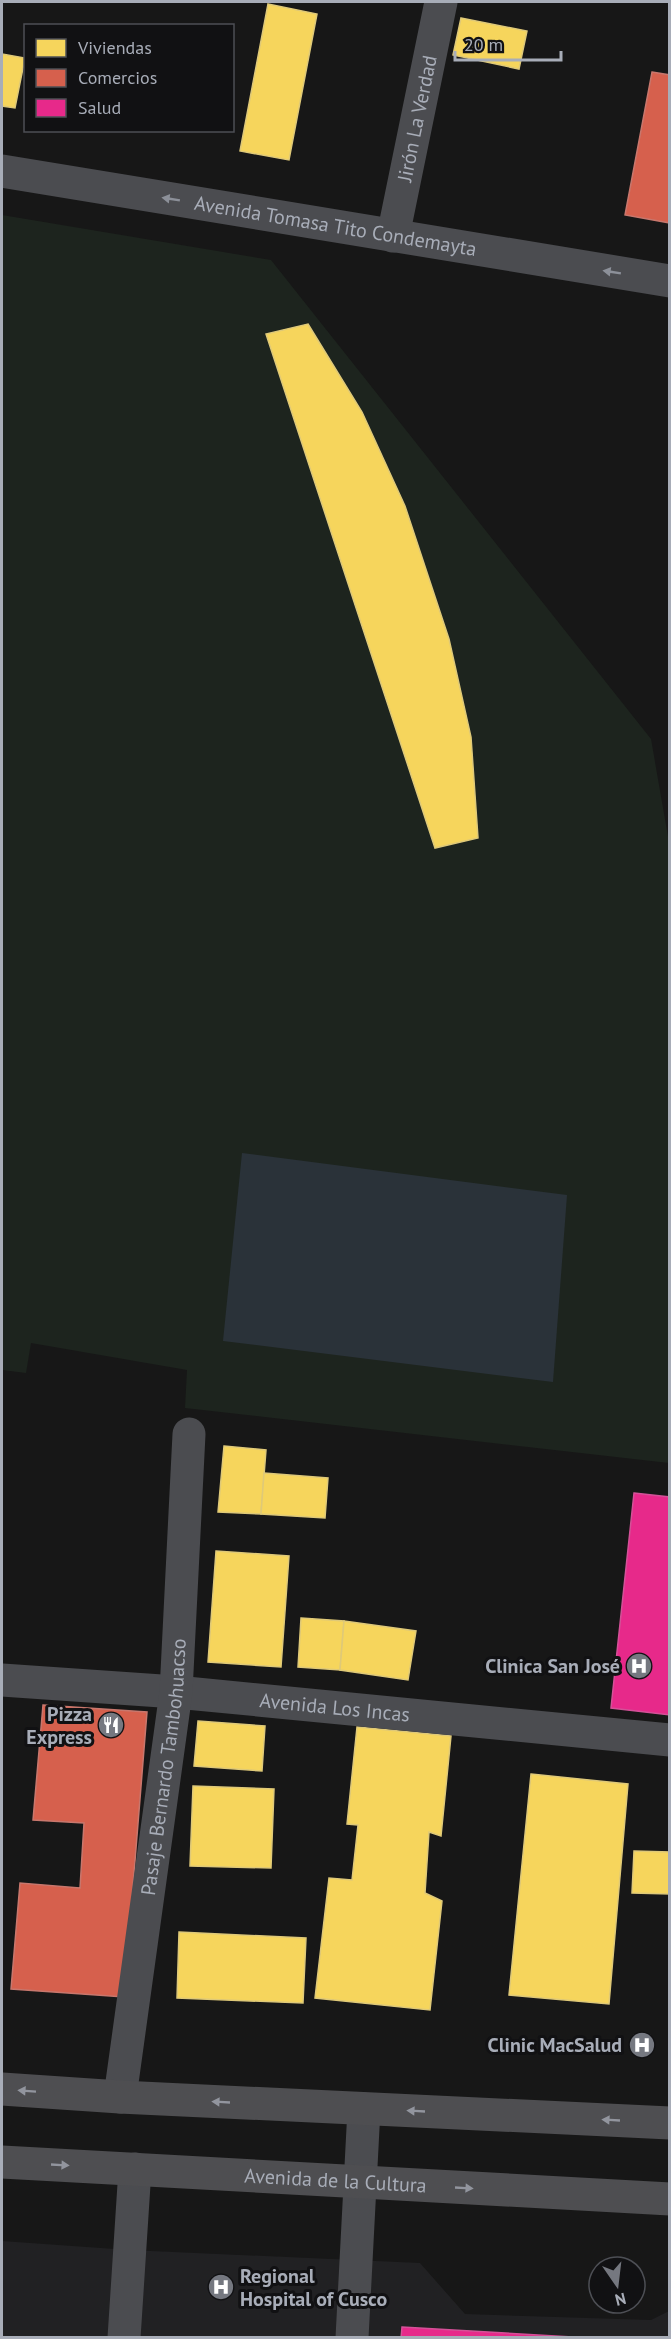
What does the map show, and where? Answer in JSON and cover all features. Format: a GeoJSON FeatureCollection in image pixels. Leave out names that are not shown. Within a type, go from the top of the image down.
{"type":"FeatureCollection","features":[{"type":"Feature","properties":{"kind":"highway"},"geometry":{"type":"LineString","coordinates":[[2,2089],[120,2097],[669,2122]]}},
{"type":"Feature","properties":{"kind":"highway","name":"Avenida de la Cultura"},"geometry":{"type":"LineString","coordinates":[[2,2162],[669,2199]]}},
{"type":"Feature","properties":{"kind":"street","name":"Jirón La Verdad"},"geometry":{"type":"LineString","coordinates":[[393,236],[441,2]]}},
{"type":"Feature","properties":{"kind":"street","name":"Avenida Tomasa Tito Condemayta"},"geometry":{"type":"LineString","coordinates":[[2,171],[669,281]]}},
{"type":"Feature","properties":{"kind":"street","name":"Pasaje Bernardo Tambohuacso"},"geometry":{"type":"LineString","coordinates":[[120,2097],[176,1692],[189,1434]]}},
{"type":"Feature","properties":{"kind":"street","name":"Avenida Los Incas"},"geometry":{"type":"LineString","coordinates":[[2,1680],[176,1692],[669,1740]]}},
{"type":"Feature","properties":{"kind":"street"},"geometry":{"type":"LineString","coordinates":[[352,2337],[364,2109]]}},
{"type":"Feature","properties":{"kind":"street"},"geometry":{"type":"LineString","coordinates":[[124,2337],[135,2169]]}},
{"type":"Feature","properties":{"kind":"shaded area"},"geometry":{"type":"Polygon","coordinates":[[[2,215],[271,260],[651,739],[670,848],[669,1463],[185,1408],[187,1370],[31,1343],[26,1373],[2,1370],[2,215]]]}},
{"type":"Feature","properties":{"kind":"shaded area"},"geometry":{"type":"Polygon","coordinates":[[[242,1153],[567,1195],[553,1382],[223,1341],[242,1153]]]}},
{"type":"Feature","properties":{"kind":"shaded area","name":"Regional Hospital of Cusco"},"geometry":{"type":"Polygon","coordinates":[[[2,2241],[129,2250],[420,2263],[465,2314],[651,2320],[669,2311],[669,2337],[2,2337],[2,2241]]]}},
{"type":"Feature","properties":{"kind":"building: Viviendas"},"geometry":{"type":"Polygon","coordinates":[[[268,4],[317,14],[289,160],[240,151],[268,4]]]}},
{"type":"Feature","properties":{"kind":"building: Viviendas"},"geometry":{"type":"Polygon","coordinates":[[[461,18],[527,31],[519,69],[453,55],[461,18]]]}},
{"type":"Feature","properties":{"kind":"building: Viviendas"},"geometry":{"type":"Polygon","coordinates":[[[2,54],[24,58],[15,108],[2,106],[2,54]]]}},
{"type":"Feature","properties":{"kind":"building: Viviendas"},"geometry":{"type":"Polygon","coordinates":[[[308,324],[362,412],[405,506],[449,639],[471,737],[478,838],[435,848],[266,334],[308,324]]]}},
{"type":"Feature","properties":{"kind":"building: Viviendas"},"geometry":{"type":"Polygon","coordinates":[[[224,1446],[266,1450],[261,1514],[218,1512],[224,1446]]]}},
{"type":"Feature","properties":{"kind":"building: Viviendas"},"geometry":{"type":"Polygon","coordinates":[[[264,1473],[328,1478],[325,1518],[261,1514],[264,1473]]]}},
{"type":"Feature","properties":{"kind":"building: Viviendas"},"geometry":{"type":"Polygon","coordinates":[[[216,1551],[289,1556],[281,1667],[208,1662],[216,1551]]]}},
{"type":"Feature","properties":{"kind":"building: Viviendas"},"geometry":{"type":"Polygon","coordinates":[[[301,1618],[344,1621],[340,1670],[298,1667],[301,1618]]]}},
{"type":"Feature","properties":{"kind":"building: Viviendas"},"geometry":{"type":"Polygon","coordinates":[[[344,1621],[416,1631],[408,1680],[340,1670],[344,1621]]]}},
{"type":"Feature","properties":{"kind":"building: Viviendas"},"geometry":{"type":"Polygon","coordinates":[[[198,1721],[265,1726],[262,1771],[194,1766],[198,1721]]]}},
{"type":"Feature","properties":{"kind":"building: Viviendas"},"geometry":{"type":"Polygon","coordinates":[[[357,1727],[451,1736],[441,1836],[429,1832],[425,1893],[442,1901],[430,2010],[315,1998],[329,1878],[352,1880],[358,1825],[347,1824],[357,1727]]]}},
{"type":"Feature","properties":{"kind":"building: Viviendas"},"geometry":{"type":"Polygon","coordinates":[[[531,1774],[628,1784],[609,2004],[509,1995],[531,1774]]]}},
{"type":"Feature","properties":{"kind":"building: Viviendas"},"geometry":{"type":"Polygon","coordinates":[[[193,1786],[274,1789],[271,1868],[190,1866],[193,1786]]]}},
{"type":"Feature","properties":{"kind":"building: Viviendas"},"geometry":{"type":"Polygon","coordinates":[[[634,1851],[670,1852],[670,1894],[632,1893],[634,1851]]]}},
{"type":"Feature","properties":{"kind":"building: Viviendas"},"geometry":{"type":"Polygon","coordinates":[[[179,1932],[306,1938],[303,2003],[177,1998],[179,1932]]]}},
{"type":"Feature","properties":{"kind":"building: Comercios"},"geometry":{"type":"Polygon","coordinates":[[[652,72],[670,75],[670,223],[625,215],[652,72]]]}},
{"type":"Feature","properties":{"kind":"building: Comercios"},"geometry":{"type":"Polygon","coordinates":[[[43,1705],[147,1712],[124,1997],[11,1989],[20,1883],[80,1888],[84,1823],[33,1820],[43,1705]]]}},
{"type":"Feature","properties":{"kind":"building: Salud"},"geometry":{"type":"Polygon","coordinates":[[[634,1493],[670,1497],[670,1715],[611,1708],[634,1493]]]}},
{"type":"Feature","properties":{"kind":"building: Salud"},"geometry":{"type":"Polygon","coordinates":[[[402,2327],[590,2338],[401,2338],[402,2327]]]}},
{"type":"Feature","properties":{"kind":"place","name":"Clinica San José"},"geometry":{"type":"Point","coordinates":[639,1666]}},
{"type":"Feature","properties":{"kind":"place","name":"Pizza Express"},"geometry":{"type":"Point","coordinates":[111,1725]}},
{"type":"Feature","properties":{"kind":"place","name":"Clinic MacSalud"},"geometry":{"type":"Point","coordinates":[642,2045]}},
{"type":"Feature","properties":{"kind":"place","name":"Regional Hospital of Cusco"},"geometry":{"type":"Point","coordinates":[221,2287]}}]}
